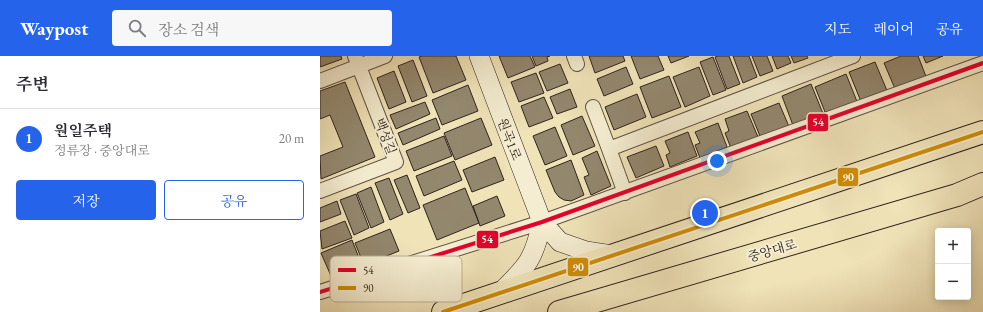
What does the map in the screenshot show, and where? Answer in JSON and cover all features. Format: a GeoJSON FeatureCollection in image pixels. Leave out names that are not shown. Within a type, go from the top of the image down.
{"type":"FeatureCollection","features":[{"type":"Feature","properties":{"kind":"main road"},"geometry":{"type":"LineString","coordinates":[[443,312],[502,291],[973,136]]}},
{"type":"Feature","properties":{"kind":"main road","name":"중앙대로"},"geometry":{"type":"LineString","coordinates":[[559,312],[957,195],[983,184]]}},
{"type":"Feature","properties":{"kind":"street"},"geometry":{"type":"LineString","coordinates":[[320,81],[357,61],[385,56]]}},
{"type":"Feature","properties":{"kind":"street","name":"원곡1로"},"geometry":{"type":"LineString","coordinates":[[479,56],[542,222]]}},
{"type":"Feature","properties":{"kind":"street"},"geometry":{"type":"LineString","coordinates":[[609,149],[853,56]]}},
{"type":"Feature","properties":{"kind":"street","name":"백성길"},"geometry":{"type":"LineString","coordinates":[[320,191],[396,162],[357,61]]}},
{"type":"Feature","properties":{"kind":"street"},"geometry":{"type":"LineString","coordinates":[[434,256],[542,222],[976,62]]}},
{"type":"Feature","properties":{"kind":"street"},"geometry":{"type":"LineString","coordinates":[[593,107],[625,192]]}},
{"type":"Feature","properties":{"kind":"street"},"geometry":{"type":"LineString","coordinates":[[973,136],[983,125]]}},
{"type":"Feature","properties":{"kind":"street"},"geometry":{"type":"LineString","coordinates":[[542,222],[560,242],[586,251],[612,256]]}},
{"type":"Feature","properties":{"kind":"street"},"geometry":{"type":"LineString","coordinates":[[502,291],[525,268],[533,255],[536,249],[542,222]]}},
{"type":"Feature","properties":{"kind":"street"},"geometry":{"type":"LineString","coordinates":[[320,292],[330,289]]}},
{"type":"Feature","properties":{"kind":"building"},"geometry":{"type":"Polygon","coordinates":[[[320,56],[341,56],[342,59],[320,67],[320,56]]]}},
{"type":"Feature","properties":{"kind":"building"},"geometry":{"type":"Polygon","coordinates":[[[456,56],[466,80],[433,93],[419,57],[456,56]]]}},
{"type":"Feature","properties":{"kind":"building"},"geometry":{"type":"Polygon","coordinates":[[[499,56],[530,56],[535,67],[508,78],[499,56]]]}},
{"type":"Feature","properties":{"kind":"building"},"geometry":{"type":"Polygon","coordinates":[[[532,56],[550,56],[547,57],[548,61],[536,66],[532,56]]]}},
{"type":"Feature","properties":{"kind":"building"},"geometry":{"type":"Polygon","coordinates":[[[589,56],[623,56],[625,61],[595,73],[589,56]]]}},
{"type":"Feature","properties":{"kind":"building"},"geometry":{"type":"Polygon","coordinates":[[[631,56],[658,56],[664,70],[640,79],[631,56]]]}},
{"type":"Feature","properties":{"kind":"building"},"geometry":{"type":"Polygon","coordinates":[[[668,56],[689,56],[671,63],[668,56]]]}},
{"type":"Feature","properties":{"kind":"building"},"geometry":{"type":"Polygon","coordinates":[[[729,56],[740,84],[727,89],[715,57],[729,56]]]}},
{"type":"Feature","properties":{"kind":"building"},"geometry":{"type":"Polygon","coordinates":[[[733,56],[749,56],[757,77],[743,83],[733,56]]]}},
{"type":"Feature","properties":{"kind":"building"},"geometry":{"type":"Polygon","coordinates":[[[752,56],[767,56],[773,71],[760,76],[752,56]]]}},
{"type":"Feature","properties":{"kind":"building"},"geometry":{"type":"Polygon","coordinates":[[[772,56],[788,56],[791,63],[777,69],[772,56]]]}},
{"type":"Feature","properties":{"kind":"building"},"geometry":{"type":"Polygon","coordinates":[[[791,56],[807,56],[808,58],[794,63],[791,56]]]}},
{"type":"Feature","properties":{"kind":"building"},"geometry":{"type":"Polygon","coordinates":[[[901,56],[918,56],[927,79],[896,91],[884,63],[901,56]]]}},
{"type":"Feature","properties":{"kind":"building"},"geometry":{"type":"Polygon","coordinates":[[[923,56],[943,56],[926,63],[923,56]]]}},
{"type":"Feature","properties":{"kind":"building"},"geometry":{"type":"Polygon","coordinates":[[[713,57],[726,90],[713,95],[700,62],[713,57]]]}},
{"type":"Feature","properties":{"kind":"building"},"geometry":{"type":"Polygon","coordinates":[[[413,60],[427,96],[412,102],[398,66],[413,60]]]}},
{"type":"Feature","properties":{"kind":"building"},"geometry":{"type":"Polygon","coordinates":[[[875,62],[888,93],[862,104],[849,72],[875,62]]]}},
{"type":"Feature","properties":{"kind":"building"},"geometry":{"type":"Polygon","coordinates":[[[560,64],[568,83],[547,91],[539,72],[560,64]]]}},
{"type":"Feature","properties":{"kind":"building"},"geometry":{"type":"Polygon","coordinates":[[[626,67],[633,84],[604,96],[597,79],[626,67]]]}},
{"type":"Feature","properties":{"kind":"building"},"geometry":{"type":"Polygon","coordinates":[[[699,67],[710,96],[685,107],[673,77],[699,67]]]}},
{"type":"Feature","properties":{"kind":"building"},"geometry":{"type":"Polygon","coordinates":[[[394,71],[406,102],[389,109],[377,78],[394,71]]]}},
{"type":"Feature","properties":{"kind":"building"},"geometry":{"type":"Polygon","coordinates":[[[536,73],[544,93],[519,102],[511,82],[536,73]]]}},
{"type":"Feature","properties":{"kind":"building"},"geometry":{"type":"Polygon","coordinates":[[[846,74],[858,104],[827,117],[815,87],[846,74]]]}},
{"type":"Feature","properties":{"kind":"building"},"geometry":{"type":"Polygon","coordinates":[[[669,76],[681,107],[652,118],[640,87],[669,76]]]}},
{"type":"Feature","properties":{"kind":"building"},"geometry":{"type":"Polygon","coordinates":[[[345,82],[375,157],[321,179],[320,156],[343,147],[330,115],[320,119],[320,91],[345,82]]]}},
{"type":"Feature","properties":{"kind":"building"},"geometry":{"type":"Polygon","coordinates":[[[811,84],[824,116],[794,128],[782,96],[811,84]]]}},
{"type":"Feature","properties":{"kind":"building"},"geometry":{"type":"Polygon","coordinates":[[[468,85],[478,111],[442,125],[432,100],[468,85]]]}},
{"type":"Feature","properties":{"kind":"building"},"geometry":{"type":"Polygon","coordinates":[[[570,89],[577,107],[557,114],[550,97],[570,89]]]}},
{"type":"Feature","properties":{"kind":"building"},"geometry":{"type":"Polygon","coordinates":[[[637,94],[646,117],[614,130],[605,107],[637,94]]]}},
{"type":"Feature","properties":{"kind":"building"},"geometry":{"type":"Polygon","coordinates":[[[544,97],[553,118],[529,127],[521,106],[544,97]]]}},
{"type":"Feature","properties":{"kind":"building"},"geometry":{"type":"Polygon","coordinates":[[[425,102],[430,114],[396,129],[390,115],[425,102]]]}},
{"type":"Feature","properties":{"kind":"building"},"geometry":{"type":"Polygon","coordinates":[[[779,103],[790,129],[762,141],[751,114],[779,103]]]}},
{"type":"Feature","properties":{"kind":"building"},"geometry":{"type":"Polygon","coordinates":[[[747,111],[758,137],[731,148],[725,133],[729,131],[725,119],[747,111]]]}},
{"type":"Feature","properties":{"kind":"building"},"geometry":{"type":"Polygon","coordinates":[[[582,116],[595,146],[573,155],[561,125],[582,116]]]}},
{"type":"Feature","properties":{"kind":"building"},"geometry":{"type":"Polygon","coordinates":[[[436,118],[440,129],[403,145],[398,133],[436,118]]]}},
{"type":"Feature","properties":{"kind":"building"},"geometry":{"type":"Polygon","coordinates":[[[481,118],[492,145],[455,160],[444,133],[481,118]]]}},
{"type":"Feature","properties":{"kind":"building"},"geometry":{"type":"Polygon","coordinates":[[[718,123],[727,147],[700,158],[695,145],[700,143],[695,132],[718,123]]]}},
{"type":"Feature","properties":{"kind":"building"},"geometry":{"type":"Polygon","coordinates":[[[555,127],[567,156],[545,165],[533,136],[555,127]]]}},
{"type":"Feature","properties":{"kind":"building"},"geometry":{"type":"Polygon","coordinates":[[[688,132],[697,156],[670,167],[666,155],[670,153],[665,141],[688,132]]]}},
{"type":"Feature","properties":{"kind":"building"},"geometry":{"type":"Polygon","coordinates":[[[444,136],[452,156],[414,171],[406,151],[444,136]]]}},
{"type":"Feature","properties":{"kind":"building"},"geometry":{"type":"Polygon","coordinates":[[[656,146],[664,166],[636,178],[627,157],[656,146]]]}},
{"type":"Feature","properties":{"kind":"building"},"geometry":{"type":"Polygon","coordinates":[[[597,151],[611,186],[591,195],[584,177],[589,175],[582,158],[597,151]]]}},
{"type":"Feature","properties":{"kind":"building"},"geometry":{"type":"Polygon","coordinates":[[[495,157],[504,180],[472,192],[463,170],[495,157]]]}},
{"type":"Feature","properties":{"kind":"building"},"geometry":{"type":"Polygon","coordinates":[[[571,160],[584,195],[571,201],[564,200],[559,197],[555,192],[546,170],[571,160]]]}},
{"type":"Feature","properties":{"kind":"building"},"geometry":{"type":"Polygon","coordinates":[[[454,161],[462,180],[424,196],[416,176],[454,161]]]}},
{"type":"Feature","properties":{"kind":"building"},"geometry":{"type":"Polygon","coordinates":[[[407,175],[420,208],[408,213],[394,180],[407,175]]]}},
{"type":"Feature","properties":{"kind":"building"},"geometry":{"type":"Polygon","coordinates":[[[389,178],[403,214],[390,220],[375,183],[389,178]]]}},
{"type":"Feature","properties":{"kind":"building"},"geometry":{"type":"Polygon","coordinates":[[[371,187],[384,222],[371,228],[357,193],[371,187]]]}},
{"type":"Feature","properties":{"kind":"building"},"geometry":{"type":"Polygon","coordinates":[[[465,188],[479,223],[437,240],[423,205],[465,188]]]}},
{"type":"Feature","properties":{"kind":"building"},"geometry":{"type":"Polygon","coordinates":[[[356,194],[369,228],[354,235],[340,200],[356,194]]]}},
{"type":"Feature","properties":{"kind":"building"},"geometry":{"type":"Polygon","coordinates":[[[497,196],[505,216],[480,226],[473,206],[497,196]]]}},
{"type":"Feature","properties":{"kind":"building"},"geometry":{"type":"Polygon","coordinates":[[[337,201],[341,214],[320,222],[320,208],[337,201]]]}},
{"type":"Feature","properties":{"kind":"building"},"geometry":{"type":"Polygon","coordinates":[[[345,221],[352,238],[322,249],[320,231],[345,221]]]}},
{"type":"Feature","properties":{"kind":"building"},"geometry":{"type":"Polygon","coordinates":[[[390,229],[399,251],[386,256],[360,256],[355,243],[390,229]]]}},
{"type":"Feature","properties":{"kind":"building"},"geometry":{"type":"Polygon","coordinates":[[[352,240],[358,256],[330,256],[330,274],[321,253],[352,240]]]}},
{"type":"Feature","properties":{"kind":"transit line","name":"54"},"geometry":{"type":"LineString","coordinates":[[434,256],[542,222],[983,63]]}},
{"type":"Feature","properties":{"kind":"transit line","name":"90"},"geometry":{"type":"LineString","coordinates":[[443,312],[983,132]]}},
{"type":"Feature","properties":{"kind":"transit line","name":"54"},"geometry":{"type":"LineString","coordinates":[[320,292],[330,289]]}},
{"type":"Feature","properties":{"kind":"place","name":"원일주택"},"geometry":{"type":"Point","coordinates":[705,213]}}]}
